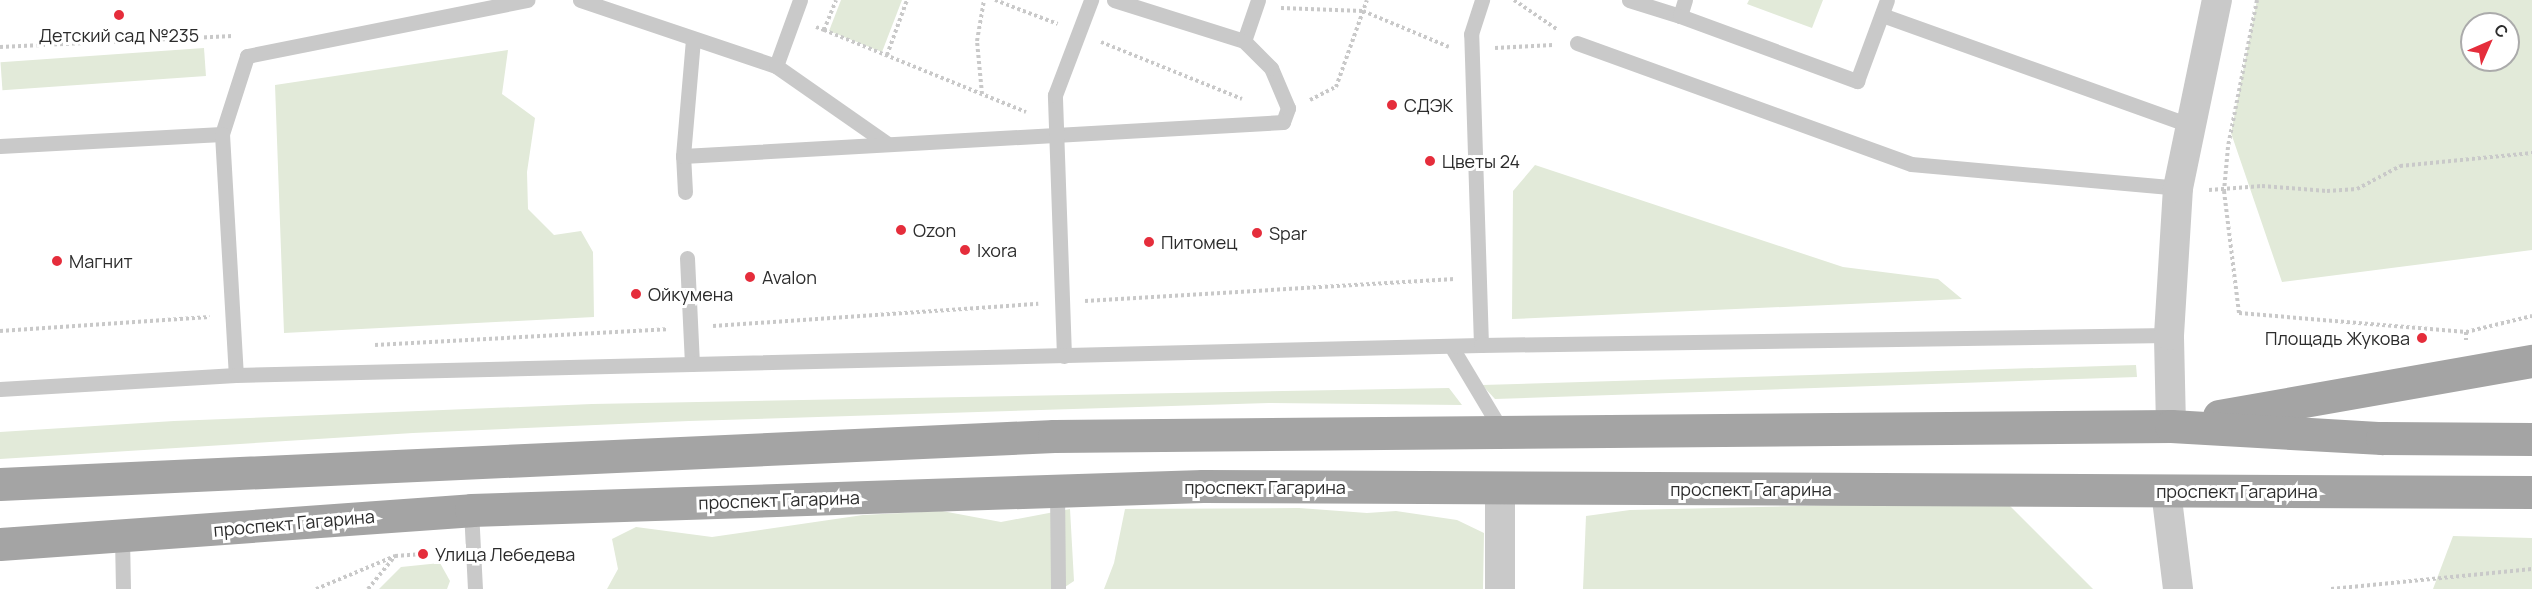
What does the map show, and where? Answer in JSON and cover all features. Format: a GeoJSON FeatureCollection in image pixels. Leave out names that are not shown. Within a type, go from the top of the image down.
{"type":"FeatureCollection","features":[{"type":"Feature","properties":{"kind":"main road"},"geometry":{"type":"LineString","coordinates":[[2170,426],[2468,370],[2532,361]]}},
{"type":"Feature","properties":{"kind":"main road"},"geometry":{"type":"LineString","coordinates":[[0,484],[1054,436],[2170,426],[2382,438],[2532,439]]}},
{"type":"Feature","properties":{"kind":"main road","name":"проспект Гагарина"},"geometry":{"type":"LineString","coordinates":[[0,544],[122,537],[471,510],[1203,486],[2532,492]]}},
{"type":"Feature","properties":{"kind":"street"},"geometry":{"type":"LineString","coordinates":[[2170,426],[2169,335],[2178,188],[2217,0]]}},
{"type":"Feature","properties":{"kind":"street"},"geometry":{"type":"LineString","coordinates":[[1500,489],[1500,589]]}},
{"type":"Feature","properties":{"kind":"street"},"geometry":{"type":"LineString","coordinates":[[2166,491],[2178,589]]}},
{"type":"Feature","properties":{"kind":"lane"},"geometry":{"type":"LineString","coordinates":[[236,375],[222,134],[247,56],[527,0]]}},
{"type":"Feature","properties":{"kind":"lane"},"geometry":{"type":"LineString","coordinates":[[580,0],[776,66],[888,144]]}},
{"type":"Feature","properties":{"kind":"lane"},"geometry":{"type":"LineString","coordinates":[[776,66],[800,0]]}},
{"type":"Feature","properties":{"kind":"lane"},"geometry":{"type":"LineString","coordinates":[[1064,356],[1055,95],[1091,0]]}},
{"type":"Feature","properties":{"kind":"lane"},"geometry":{"type":"LineString","coordinates":[[684,156],[1283,122],[1288,108],[1271,68],[1244,41],[1114,0]]}},
{"type":"Feature","properties":{"kind":"lane"},"geometry":{"type":"LineString","coordinates":[[1481,345],[1471,34],[1482,0]]}},
{"type":"Feature","properties":{"kind":"lane"},"geometry":{"type":"LineString","coordinates":[[1629,0],[1680,16],[1857,81],[1887,0]]}},
{"type":"Feature","properties":{"kind":"lane"},"geometry":{"type":"LineString","coordinates":[[1680,16],[1685,0]]}},
{"type":"Feature","properties":{"kind":"lane"},"geometry":{"type":"LineString","coordinates":[[1244,41],[1257,4]]}},
{"type":"Feature","properties":{"kind":"lane"},"geometry":{"type":"LineString","coordinates":[[1882,15],[2192,126]]}},
{"type":"Feature","properties":{"kind":"lane"},"geometry":{"type":"LineString","coordinates":[[685,192],[684,156],[693,39]]}},
{"type":"Feature","properties":{"kind":"lane"},"geometry":{"type":"LineString","coordinates":[[1577,43],[1911,164],[2178,188]]}},
{"type":"Feature","properties":{"kind":"lane"},"geometry":{"type":"LineString","coordinates":[[0,146],[222,134]]}},
{"type":"Feature","properties":{"kind":"lane"},"geometry":{"type":"LineString","coordinates":[[687,258],[692,364]]}},
{"type":"Feature","properties":{"kind":"lane"},"geometry":{"type":"LineString","coordinates":[[0,389],[236,375],[1481,345],[2169,335]]}},
{"type":"Feature","properties":{"kind":"lane"},"geometry":{"type":"LineString","coordinates":[[1451,346],[1503,433]]}},
{"type":"Feature","properties":{"kind":"lane"},"geometry":{"type":"LineString","coordinates":[[1057,490],[1059,589]]}},
{"type":"Feature","properties":{"kind":"lane"},"geometry":{"type":"LineString","coordinates":[[471,510],[475,589]]}},
{"type":"Feature","properties":{"kind":"lane"},"geometry":{"type":"LineString","coordinates":[[122,537],[123,589]]}},
{"type":"Feature","properties":{"kind":"path"},"geometry":{"type":"LineString","coordinates":[[886,55],[907,0]]}},
{"type":"Feature","properties":{"kind":"path"},"geometry":{"type":"LineString","coordinates":[[982,94],[977,41],[984,0]]}},
{"type":"Feature","properties":{"kind":"path"},"geometry":{"type":"LineString","coordinates":[[995,0],[1079,32],[1222,92],[1258,104],[1288,108],[1336,87],[1367,0]]}},
{"type":"Feature","properties":{"kind":"path"},"geometry":{"type":"LineString","coordinates":[[1514,0],[1577,43]]}},
{"type":"Feature","properties":{"kind":"path"},"geometry":{"type":"LineString","coordinates":[[2257,0],[2228,147],[2224,191],[2238,313],[2466,332],[2532,316]]}},
{"type":"Feature","properties":{"kind":"path"},"geometry":{"type":"LineString","coordinates":[[1257,4],[1363,11],[1440,45],[1472,50],[1577,43]]}},
{"type":"Feature","properties":{"kind":"path"},"geometry":{"type":"LineString","coordinates":[[824,30],[1035,116],[1056,117]]}},
{"type":"Feature","properties":{"kind":"path"},"geometry":{"type":"LineString","coordinates":[[0,47],[238,36]]}},
{"type":"Feature","properties":{"kind":"path"},"geometry":{"type":"LineString","coordinates":[[2178,188],[2224,191],[2262,186],[2327,191],[2356,189],[2400,166],[2532,153]]}},
{"type":"Feature","properties":{"kind":"path"},"geometry":{"type":"LineString","coordinates":[[363,345],[1479,278]]}},
{"type":"Feature","properties":{"kind":"path"},"geometry":{"type":"LineString","coordinates":[[0,331],[232,315]]}},
{"type":"Feature","properties":{"kind":"path"},"geometry":{"type":"LineString","coordinates":[[2466,332],[2468,370]]}},
{"type":"Feature","properties":{"kind":"path"},"geometry":{"type":"LineString","coordinates":[[316,589],[395,556],[423,554]]}},
{"type":"Feature","properties":{"kind":"path"},"geometry":{"type":"LineString","coordinates":[[368,589],[395,556]]}},
{"type":"Feature","properties":{"kind":"path"},"geometry":{"type":"LineString","coordinates":[[2331,589],[2532,569]]}},
{"type":"Feature","properties":{"kind":"green space"},"geometry":{"type":"Polygon","coordinates":[[[841,0],[902,0],[882,52],[829,31],[841,0]]]}},
{"type":"Feature","properties":{"kind":"green space"},"geometry":{"type":"Polygon","coordinates":[[[1749,0],[1823,0],[1812,28],[1747,4],[1749,0]]]}},
{"type":"Feature","properties":{"kind":"green space"},"geometry":{"type":"Polygon","coordinates":[[[2257,0],[2532,0],[2532,250],[2282,282],[2231,133],[2257,0]]]}},
{"type":"Feature","properties":{"kind":"green space"},"geometry":{"type":"Polygon","coordinates":[[[204,48],[206,76],[2,90],[0,62],[204,48]]]}},
{"type":"Feature","properties":{"kind":"green space"},"geometry":{"type":"Polygon","coordinates":[[[508,50],[502,94],[535,118],[527,172],[528,209],[554,235],[581,231],[593,252],[594,317],[284,333],[275,85],[508,50]]]}},
{"type":"Feature","properties":{"kind":"green space"},"geometry":{"type":"Polygon","coordinates":[[[1535,165],[1843,267],[1938,279],[1962,299],[1512,319],[1513,191],[1535,165]]]}},
{"type":"Feature","properties":{"kind":"green space"},"geometry":{"type":"Polygon","coordinates":[[[2136,365],[2137,377],[1495,399],[1482,385],[2136,365]]]}},
{"type":"Feature","properties":{"kind":"green space"},"geometry":{"type":"Polygon","coordinates":[[[1449,388],[1462,405],[1269,403],[689,421],[413,433],[0,459],[0,432],[174,421],[592,404],[1449,388]]]}},
{"type":"Feature","properties":{"kind":"green space"},"geometry":{"type":"Polygon","coordinates":[[[2005,501],[2093,589],[1583,589],[1586,516],[1630,510],[2005,501]]]}},
{"type":"Feature","properties":{"kind":"green space"},"geometry":{"type":"Polygon","coordinates":[[[1299,508],[1367,513],[1396,511],[1457,520],[1484,533],[1483,589],[1104,589],[1114,563],[1125,509],[1299,508]]]}},
{"type":"Feature","properties":{"kind":"green space"},"geometry":{"type":"Polygon","coordinates":[[[1070,509],[1074,581],[1062,589],[607,589],[618,569],[612,539],[636,527],[712,537],[863,515],[942,511],[1001,522],[1070,509]]]}},
{"type":"Feature","properties":{"kind":"green space"},"geometry":{"type":"Polygon","coordinates":[[[2453,536],[2532,538],[2532,589],[2433,589],[2453,536]]]}},
{"type":"Feature","properties":{"kind":"green space"},"geometry":{"type":"Polygon","coordinates":[[[440,563],[450,581],[447,589],[379,589],[401,567],[440,563]]]}},
{"type":"Feature","properties":{"kind":"place","name":"Детский сад №235"},"geometry":{"type":"Point","coordinates":[119,15]}},
{"type":"Feature","properties":{"kind":"place","name":"СДЭК"},"geometry":{"type":"Point","coordinates":[1392,105]}},
{"type":"Feature","properties":{"kind":"place","name":"Цветы 24"},"geometry":{"type":"Point","coordinates":[1430,161]}},
{"type":"Feature","properties":{"kind":"place","name":"Ozon"},"geometry":{"type":"Point","coordinates":[901,230]}},
{"type":"Feature","properties":{"kind":"place","name":"Spar"},"geometry":{"type":"Point","coordinates":[1257,233]}},
{"type":"Feature","properties":{"kind":"place","name":"Питомец"},"geometry":{"type":"Point","coordinates":[1149,242]}},
{"type":"Feature","properties":{"kind":"place","name":"Ixora"},"geometry":{"type":"Point","coordinates":[965,250]}},
{"type":"Feature","properties":{"kind":"place","name":"Магнит"},"geometry":{"type":"Point","coordinates":[57,261]}},
{"type":"Feature","properties":{"kind":"place","name":"Avalon"},"geometry":{"type":"Point","coordinates":[750,277]}},
{"type":"Feature","properties":{"kind":"place","name":"Ойкумена"},"geometry":{"type":"Point","coordinates":[636,294]}},
{"type":"Feature","properties":{"kind":"place","name":"Площадь Жукова"},"geometry":{"type":"Point","coordinates":[2422,338]}},
{"type":"Feature","properties":{"kind":"place","name":"Улица Лебедева"},"geometry":{"type":"Point","coordinates":[423,554]}}]}
